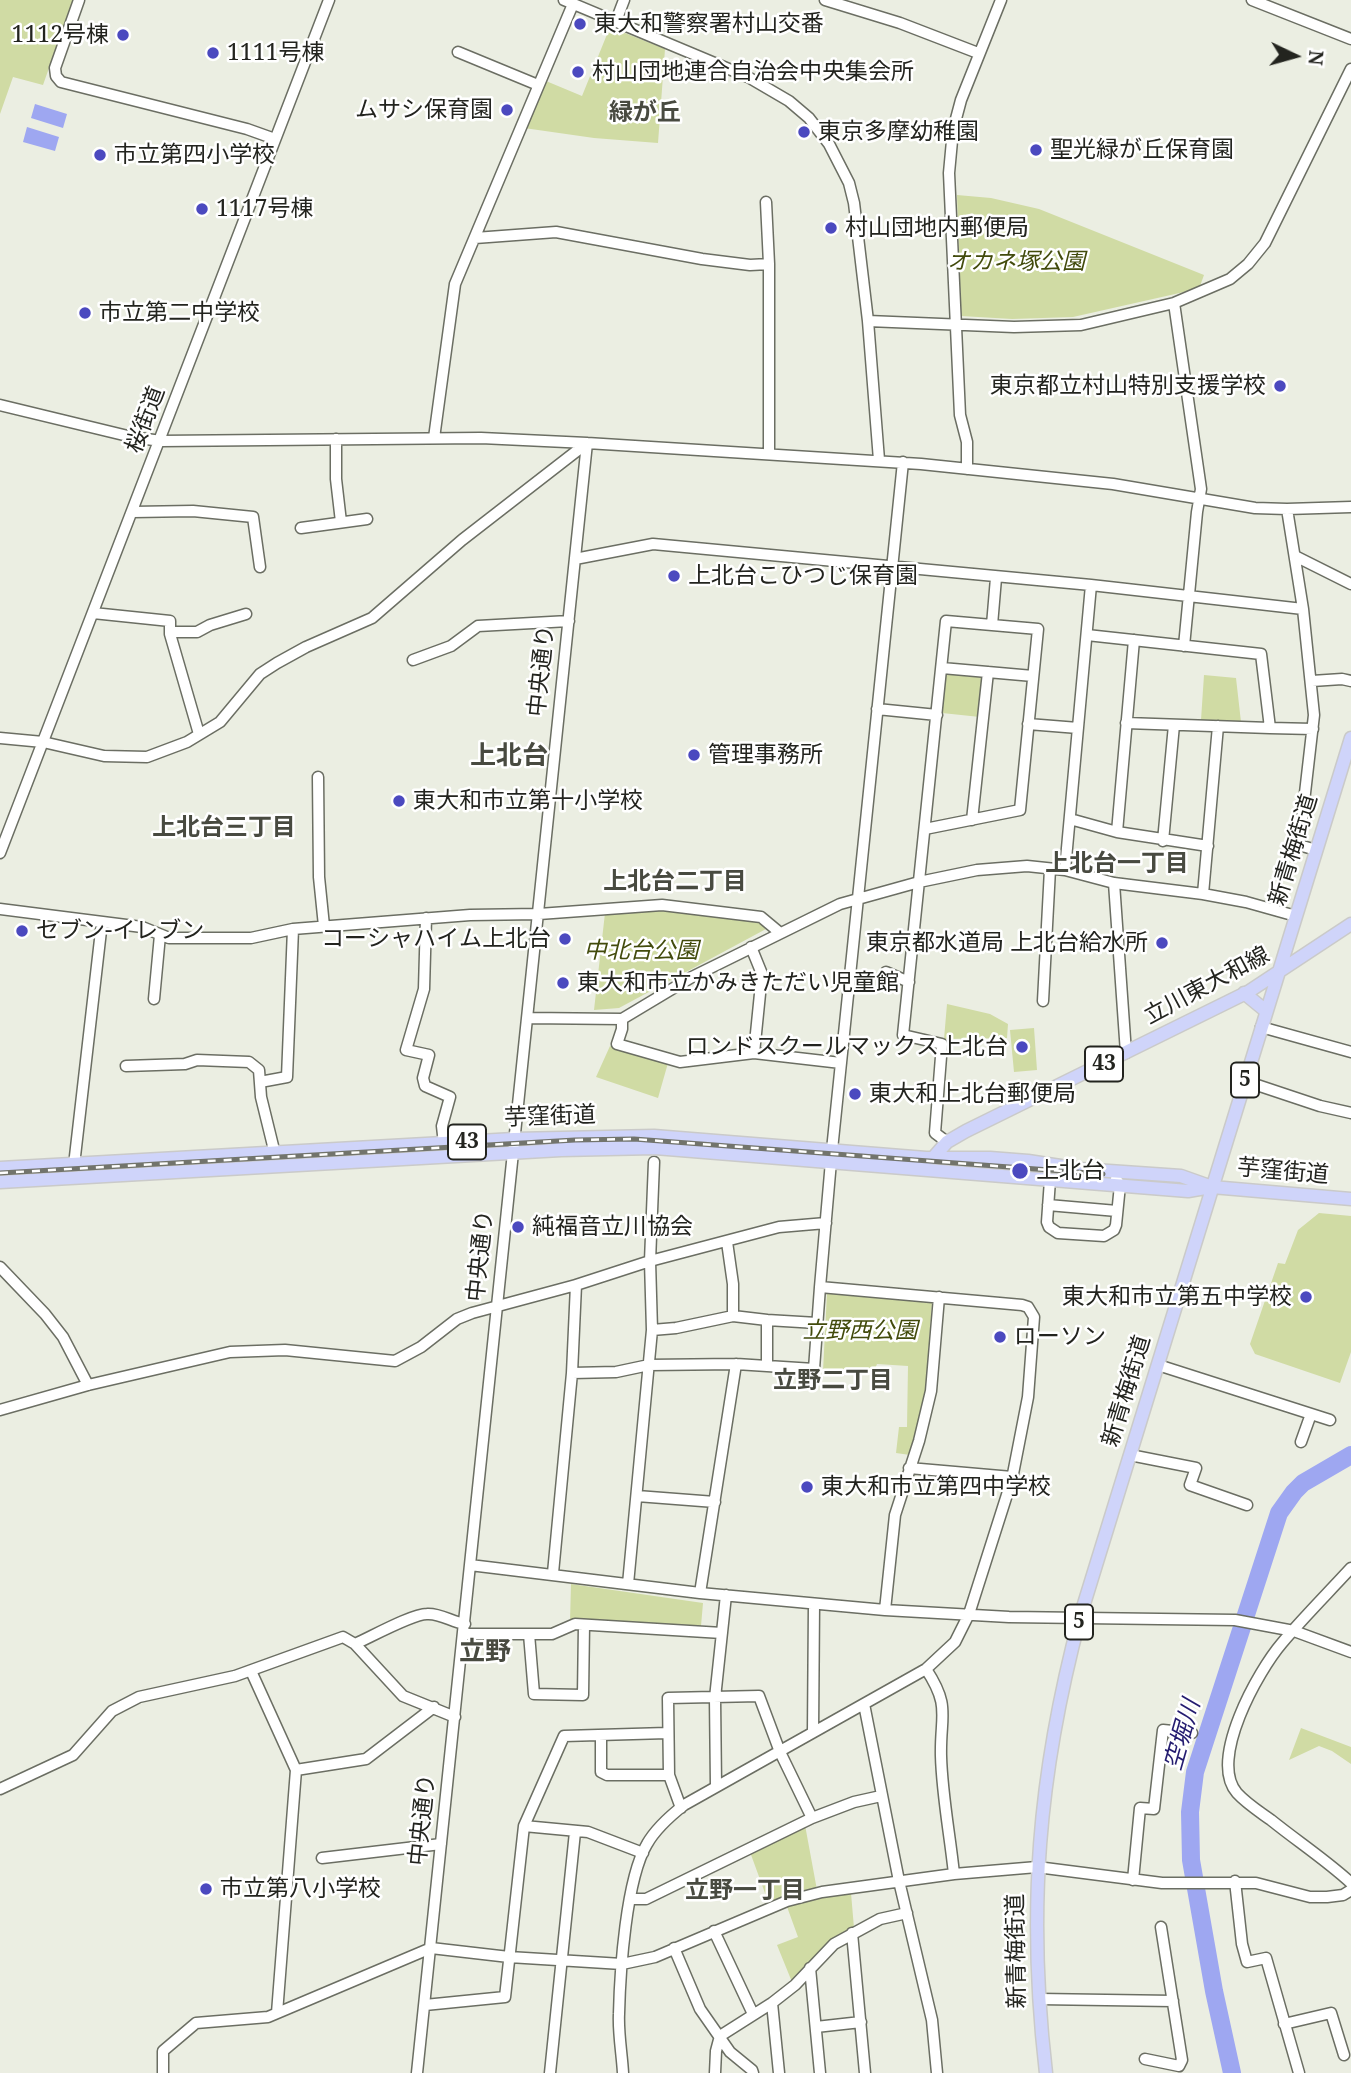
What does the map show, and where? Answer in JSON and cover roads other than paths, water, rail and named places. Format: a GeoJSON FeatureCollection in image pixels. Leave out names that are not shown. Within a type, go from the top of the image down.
{"type":"FeatureCollection","features":[{"type":"Feature","properties":{"kind":"main road","name":"新青梅街道"},"geometry":{"type":"LineString","coordinates":[[1046,2073],[1036,1948],[1037,1867],[1052,1737],[1065,1672],[1351,738]]}},
{"type":"Feature","properties":{"kind":"main road","name":"立川東大和線"},"geometry":{"type":"LineString","coordinates":[[933,1164],[947,1142],[1244,993],[1278,974],[1351,924]]}},
{"type":"Feature","properties":{"kind":"main road"},"geometry":{"type":"LineString","coordinates":[[1244,993],[1266,1011]]}},
{"type":"Feature","properties":{"kind":"main road","name":"芋窪街道"},"geometry":{"type":"LineString","coordinates":[[0,1168],[444,1144],[655,1148],[831,1156],[933,1164],[1051,1180],[1188,1191],[1212,1187]]}},
{"type":"Feature","properties":{"kind":"main road","name":"芋窪街道"},"geometry":{"type":"LineString","coordinates":[[0,1182],[513,1146]]}},
{"type":"Feature","properties":{"kind":"main road","name":"芋窪街道"},"geometry":{"type":"LineString","coordinates":[[933,1164],[990,1158],[1181,1177],[1212,1187],[1351,1199]]}},
{"type":"Feature","properties":{"kind":"street"},"geometry":{"type":"LineString","coordinates":[[79,0],[55,68],[56,76],[61,82],[247,129],[275,139]]}},
{"type":"Feature","properties":{"kind":"street","name":"桜街道"},"geometry":{"type":"LineString","coordinates":[[0,853],[329,0]]}},
{"type":"Feature","properties":{"kind":"street"},"geometry":{"type":"LineString","coordinates":[[616,21],[624,0]]}},
{"type":"Feature","properties":{"kind":"street"},"geometry":{"type":"LineString","coordinates":[[825,0],[900,23],[978,53]]}},
{"type":"Feature","properties":{"kind":"street"},"geometry":{"type":"LineString","coordinates":[[967,469],[967,442],[960,415],[949,173],[953,130],[961,100],[1001,0]]}},
{"type":"Feature","properties":{"kind":"street"},"geometry":{"type":"LineString","coordinates":[[1258,1],[1351,39]]}},
{"type":"Feature","properties":{"kind":"street"},"geometry":{"type":"LineString","coordinates":[[434,438],[455,284],[538,85],[568,2],[748,77],[789,101],[808,118],[829,144],[849,183],[854,203],[868,321],[879,460]]}},
{"type":"Feature","properties":{"kind":"street"},"geometry":{"type":"LineString","coordinates":[[458,52],[538,85]]}},
{"type":"Feature","properties":{"kind":"street"},"geometry":{"type":"LineString","coordinates":[[868,321],[1014,327],[1081,326],[1174,303],[1230,279],[1258,252],[1278,219],[1351,69]]}},
{"type":"Feature","properties":{"kind":"street"},"geometry":{"type":"LineString","coordinates":[[766,202],[769,264],[769,454]]}},
{"type":"Feature","properties":{"kind":"street"},"geometry":{"type":"LineString","coordinates":[[475,238],[556,232],[702,259],[750,265],[769,264]]}},
{"type":"Feature","properties":{"kind":"street"},"geometry":{"type":"LineString","coordinates":[[1174,303],[1202,489],[1184,646]]}},
{"type":"Feature","properties":{"kind":"street"},"geometry":{"type":"LineString","coordinates":[[0,405],[132,438],[161,441],[434,438],[587,443],[903,462],[1113,484],[1255,508],[1351,507]]}},
{"type":"Feature","properties":{"kind":"street"},"geometry":{"type":"LineString","coordinates":[[336,439],[336,479],[341,522]]}},
{"type":"Feature","properties":{"kind":"street"},"geometry":{"type":"LineString","coordinates":[[0,738],[43,742],[104,756],[147,757],[187,741],[220,722],[260,674],[306,647],[372,618],[462,540],[587,443]]}},
{"type":"Feature","properties":{"kind":"street","name":"中央通り"},"geometry":{"type":"LineString","coordinates":[[417,2073],[587,443]]}},
{"type":"Feature","properties":{"kind":"street"},"geometry":{"type":"LineString","coordinates":[[572,1373],[616,1372],[649,1365],[736,1364],[814,1369],[831,1156],[903,462]]}},
{"type":"Feature","properties":{"kind":"street"},"geometry":{"type":"LineString","coordinates":[[1287,509],[1312,681],[1313,729],[1299,845],[1316,850]]}},
{"type":"Feature","properties":{"kind":"street"},"geometry":{"type":"LineString","coordinates":[[133,512],[193,511],[253,517],[260,568]]}},
{"type":"Feature","properties":{"kind":"street"},"geometry":{"type":"LineString","coordinates":[[301,528],[367,519]]}},
{"type":"Feature","properties":{"kind":"street"},"geometry":{"type":"LineString","coordinates":[[575,559],[653,544],[1091,585],[1303,609]]}},
{"type":"Feature","properties":{"kind":"street"},"geometry":{"type":"LineString","coordinates":[[1295,556],[1351,584]]}},
{"type":"Feature","properties":{"kind":"street"},"geometry":{"type":"LineString","coordinates":[[992,625],[996,578]]}},
{"type":"Feature","properties":{"kind":"street"},"geometry":{"type":"LineString","coordinates":[[1065,870],[1091,585]]}},
{"type":"Feature","properties":{"kind":"street"},"geometry":{"type":"LineString","coordinates":[[93,613],[170,621],[170,632],[200,734]]}},
{"type":"Feature","properties":{"kind":"street"},"geometry":{"type":"LineString","coordinates":[[170,632],[197,632],[246,614]]}},
{"type":"Feature","properties":{"kind":"street"},"geometry":{"type":"LineString","coordinates":[[413,660],[451,646],[478,626],[569,621]]}},
{"type":"Feature","properties":{"kind":"street"},"geometry":{"type":"LineString","coordinates":[[925,828],[1020,810],[1038,629],[946,621],[903,1035],[943,1044],[935,1133],[947,1142]]}},
{"type":"Feature","properties":{"kind":"street"},"geometry":{"type":"LineString","coordinates":[[1087,635],[1261,654],[1270,728]]}},
{"type":"Feature","properties":{"kind":"street"},"geometry":{"type":"LineString","coordinates":[[1116,832],[1134,640]]}},
{"type":"Feature","properties":{"kind":"street"},"geometry":{"type":"LineString","coordinates":[[942,668],[1033,676]]}},
{"type":"Feature","properties":{"kind":"street"},"geometry":{"type":"LineString","coordinates":[[972,820],[988,672]]}},
{"type":"Feature","properties":{"kind":"street"},"geometry":{"type":"LineString","coordinates":[[1312,681],[1351,681]]}},
{"type":"Feature","properties":{"kind":"street"},"geometry":{"type":"LineString","coordinates":[[877,709],[937,715]]}},
{"type":"Feature","properties":{"kind":"street"},"geometry":{"type":"LineString","coordinates":[[1126,723],[1313,729]]}},
{"type":"Feature","properties":{"kind":"street"},"geometry":{"type":"LineString","coordinates":[[1028,724],[1078,728]]}},
{"type":"Feature","properties":{"kind":"street"},"geometry":{"type":"LineString","coordinates":[[1163,841],[1174,725]]}},
{"type":"Feature","properties":{"kind":"street"},"geometry":{"type":"LineString","coordinates":[[1203,894],[1218,726]]}},
{"type":"Feature","properties":{"kind":"street"},"geometry":{"type":"LineString","coordinates":[[318,777],[319,877],[324,926]]}},
{"type":"Feature","properties":{"kind":"street"},"geometry":{"type":"LineString","coordinates":[[1070,819],[1116,832],[1208,846]]}},
{"type":"Feature","properties":{"kind":"street"},"geometry":{"type":"LineString","coordinates":[[527,1018],[622,1019],[692,977],[840,904],[919,882],[977,870],[1027,866],[1065,870],[1114,883],[1246,902],[1296,916]]}},
{"type":"Feature","properties":{"kind":"street"},"geometry":{"type":"LineString","coordinates":[[1043,1001],[1050,869]]}},
{"type":"Feature","properties":{"kind":"street"},"geometry":{"type":"LineString","coordinates":[[1114,883],[1126,1053]]}},
{"type":"Feature","properties":{"kind":"street"},"geometry":{"type":"LineString","coordinates":[[0,909],[142,928],[169,938],[251,938],[324,926],[662,905],[761,917],[779,932]]}},
{"type":"Feature","properties":{"kind":"street"},"geometry":{"type":"LineString","coordinates":[[426,918],[424,989],[406,1050],[429,1055],[423,1079],[425,1086],[450,1097],[442,1126],[444,1144]]}},
{"type":"Feature","properties":{"kind":"street"},"geometry":{"type":"LineString","coordinates":[[74,1165],[102,922]]}},
{"type":"Feature","properties":{"kind":"street"},"geometry":{"type":"LineString","coordinates":[[260,1082],[287,1077],[293,929]]}},
{"type":"Feature","properties":{"kind":"street"},"geometry":{"type":"LineString","coordinates":[[154,999],[160,934]]}},
{"type":"Feature","properties":{"kind":"street"},"geometry":{"type":"LineString","coordinates":[[751,947],[762,974],[754,1053]]}},
{"type":"Feature","properties":{"kind":"street"},"geometry":{"type":"LineString","coordinates":[[886,972],[909,982]]}},
{"type":"Feature","properties":{"kind":"street"},"geometry":{"type":"LineString","coordinates":[[622,1019],[617,1044],[680,1062],[754,1053],[841,1063]]}},
{"type":"Feature","properties":{"kind":"street"},"geometry":{"type":"LineString","coordinates":[[1261,1027],[1351,1052]]}},
{"type":"Feature","properties":{"kind":"street"},"geometry":{"type":"LineString","coordinates":[[126,1066],[185,1064],[197,1060],[249,1062],[259,1070],[261,1097],[275,1154]]}},
{"type":"Feature","properties":{"kind":"street"},"geometry":{"type":"LineString","coordinates":[[1245,1082],[1351,1113]]}},
{"type":"Feature","properties":{"kind":"street"},"geometry":{"type":"LineString","coordinates":[[628,1584],[652,1330],[650,1261],[654,1162]]}},
{"type":"Feature","properties":{"kind":"street"},"geometry":{"type":"LineString","coordinates":[[1051,1180],[1047,1222],[1053,1231],[1109,1235],[1116,1225],[1119,1185],[1113,1176],[1102,1171]]}},
{"type":"Feature","properties":{"kind":"street"},"geometry":{"type":"LineString","coordinates":[[1048,1205],[1117,1211]]}},
{"type":"Feature","properties":{"kind":"street"},"geometry":{"type":"LineString","coordinates":[[0,1410],[89,1385],[230,1352],[285,1350],[395,1361],[421,1347],[457,1319],[650,1261],[779,1227],[825,1223]]}},
{"type":"Feature","properties":{"kind":"street"},"geometry":{"type":"LineString","coordinates":[[727,1242],[733,1284],[733,1316]]}},
{"type":"Feature","properties":{"kind":"street"},"geometry":{"type":"LineString","coordinates":[[0,1267],[57,1329],[89,1385]]}},
{"type":"Feature","properties":{"kind":"street"},"geometry":{"type":"LineString","coordinates":[[553,1573],[572,1373],[576,1285]]}},
{"type":"Feature","properties":{"kind":"street"},"geometry":{"type":"LineString","coordinates":[[623,2073],[618,2016],[629,1899],[643,1853],[662,1823],[716,1786],[926,1669],[955,1642],[969,1614],[1012,1477],[1026,1408],[1034,1317],[1028,1307],[820,1287]]}},
{"type":"Feature","properties":{"kind":"street"},"geometry":{"type":"LineString","coordinates":[[885,1609],[891,1534],[931,1391],[939,1297]]}},
{"type":"Feature","properties":{"kind":"street"},"geometry":{"type":"LineString","coordinates":[[652,1330],[676,1328],[733,1316],[817,1323]]}},
{"type":"Feature","properties":{"kind":"street"},"geometry":{"type":"LineString","coordinates":[[767,1320],[768,1366]]}},
{"type":"Feature","properties":{"kind":"street"},"geometry":{"type":"LineString","coordinates":[[700,1593],[736,1364]]}},
{"type":"Feature","properties":{"kind":"street"},"geometry":{"type":"LineString","coordinates":[[1157,1365],[1330,1420]]}},
{"type":"Feature","properties":{"kind":"street"},"geometry":{"type":"LineString","coordinates":[[1301,1442],[1311,1414]]}},
{"type":"Feature","properties":{"kind":"street"},"geometry":{"type":"LineString","coordinates":[[1130,1455],[1196,1468],[1190,1485],[1247,1505]]}},
{"type":"Feature","properties":{"kind":"street"},"geometry":{"type":"LineString","coordinates":[[909,1468],[1012,1477]]}},
{"type":"Feature","properties":{"kind":"street"},"geometry":{"type":"LineString","coordinates":[[637,1496],[715,1502]]}},
{"type":"Feature","properties":{"kind":"street"},"geometry":{"type":"LineString","coordinates":[[470,1565],[814,1604],[969,1614],[1228,1620],[1294,1631],[1351,1653]]}},
{"type":"Feature","properties":{"kind":"street"},"geometry":{"type":"LineString","coordinates":[[1351,1568],[1281,1644],[1245,1704],[1228,1754],[1227,1769],[1230,1783],[1245,1800],[1351,1883]]}},
{"type":"Feature","properties":{"kind":"street"},"geometry":{"type":"LineString","coordinates":[[716,1786],[715,1698],[726,1595]]}},
{"type":"Feature","properties":{"kind":"street"},"geometry":{"type":"LineString","coordinates":[[813,1732],[814,1604]]}},
{"type":"Feature","properties":{"kind":"street"},"geometry":{"type":"LineString","coordinates":[[355,1644],[424,1614],[438,1615],[464,1629],[529,1634],[552,1634],[575,1625],[722,1633]]}},
{"type":"Feature","properties":{"kind":"street"},"geometry":{"type":"LineString","coordinates":[[529,1634],[534,1694],[583,1695],[583,1625]]}},
{"type":"Feature","properties":{"kind":"street"},"geometry":{"type":"LineString","coordinates":[[0,1789],[73,1755],[112,1711],[139,1697],[251,1671],[343,1637],[355,1644],[403,1696],[455,1717]]}},
{"type":"Feature","properties":{"kind":"street"},"geometry":{"type":"LineString","coordinates":[[926,1669],[939,1689],[944,1710],[941,1756],[954,1874]]}},
{"type":"Feature","properties":{"kind":"street"},"geometry":{"type":"LineString","coordinates":[[251,1671],[296,1770],[277,2013]]}},
{"type":"Feature","properties":{"kind":"street"},"geometry":{"type":"LineString","coordinates":[[681,1808],[669,1775],[668,1698],[759,1696],[780,1752],[812,1818]]}},
{"type":"Feature","properties":{"kind":"street"},"geometry":{"type":"LineString","coordinates":[[864,1704],[899,1881],[932,2020],[937,2073]]}},
{"type":"Feature","properties":{"kind":"street"},"geometry":{"type":"LineString","coordinates":[[296,1770],[366,1759],[434,1707]]}},
{"type":"Feature","properties":{"kind":"street"},"geometry":{"type":"LineString","coordinates":[[1133,1880],[1140,1808],[1154,1810],[1163,1730],[1192,1732]]}},
{"type":"Feature","properties":{"kind":"street"},"geometry":{"type":"LineString","coordinates":[[425,2005],[505,1997],[524,1826],[564,1737],[667,1733]]}},
{"type":"Feature","properties":{"kind":"street"},"geometry":{"type":"LineString","coordinates":[[600,1735],[601,1772],[607,1775],[669,1775]]}},
{"type":"Feature","properties":{"kind":"street"},"geometry":{"type":"LineString","coordinates":[[629,1899],[646,1899],[812,1818],[854,1802],[881,1796]]}},
{"type":"Feature","properties":{"kind":"street"},"geometry":{"type":"LineString","coordinates":[[524,1826],[588,1832],[643,1853]]}},
{"type":"Feature","properties":{"kind":"street"},"geometry":{"type":"LineString","coordinates":[[550,2073],[575,1832]]}},
{"type":"Feature","properties":{"kind":"street"},"geometry":{"type":"LineString","coordinates":[[322,1858],[441,1844]]}},
{"type":"Feature","properties":{"kind":"street"},"geometry":{"type":"LineString","coordinates":[[163,2073],[163,2050],[196,2023],[268,2017],[431,1948],[622,1964],[655,1957],[787,1900],[899,1881],[1037,1867],[1181,1884],[1235,1881],[1256,1883],[1310,1897],[1343,1895],[1351,1890]]}},
{"type":"Feature","properties":{"kind":"street"},"geometry":{"type":"LineString","coordinates":[[1235,1881],[1247,1962],[1266,1958],[1299,2073]]}},
{"type":"Feature","properties":{"kind":"street"},"geometry":{"type":"LineString","coordinates":[[715,2073],[720,2036],[772,2003],[794,1985],[834,1944],[880,1919],[907,1913]]}},
{"type":"Feature","properties":{"kind":"street"},"geometry":{"type":"LineString","coordinates":[[1145,2059],[1179,2066],[1182,2060],[1161,1927]]}},
{"type":"Feature","properties":{"kind":"street"},"geometry":{"type":"LineString","coordinates":[[715,1931],[753,2014]]}},
{"type":"Feature","properties":{"kind":"street"},"geometry":{"type":"LineString","coordinates":[[852,1933],[865,2073]]}},
{"type":"Feature","properties":{"kind":"street"},"geometry":{"type":"LineString","coordinates":[[674,1948],[700,2010],[730,2052],[753,2073]]}},
{"type":"Feature","properties":{"kind":"street"},"geometry":{"type":"LineString","coordinates":[[810,1968],[821,2073]]}},
{"type":"Feature","properties":{"kind":"street"},"geometry":{"type":"LineString","coordinates":[[1039,1999],[1173,2001]]}},
{"type":"Feature","properties":{"kind":"street"},"geometry":{"type":"LineString","coordinates":[[772,2003],[779,2073]]}},
{"type":"Feature","properties":{"kind":"street"},"geometry":{"type":"LineString","coordinates":[[1284,2024],[1331,2014],[1344,2055]]}},
{"type":"Feature","properties":{"kind":"street"},"geometry":{"type":"LineString","coordinates":[[816,2027],[861,2022]]}},
{"type":"Feature","properties":{"kind":"water"},"geometry":{"type":"Polygon","coordinates":[[[35,104],[67,114],[63,128],[31,118],[35,104]]]}},
{"type":"Feature","properties":{"kind":"water"},"geometry":{"type":"Polygon","coordinates":[[[27,127],[59,137],[55,151],[23,142],[27,127]]]}},
{"type":"Feature","properties":{"kind":"waterway","name":"空堀川"},"geometry":{"type":"LineString","coordinates":[[1232,2073],[1214,1991],[1191,1860],[1190,1812],[1195,1772],[1279,1513],[1303,1483],[1351,1455]]}},
{"type":"Feature","properties":{"kind":"railway"},"geometry":{"type":"LineString","coordinates":[[0,1173],[575,1140],[634,1139],[1103,1174]]}},
{"type":"Feature","properties":{"kind":"place","name":"東大和警察署村山交番"},"geometry":{"type":"Point","coordinates":[580,24]}},
{"type":"Feature","properties":{"kind":"place","name":"1112号棟"},"geometry":{"type":"Point","coordinates":[123,35]}},
{"type":"Feature","properties":{"kind":"place","name":"1111号棟"},"geometry":{"type":"Point","coordinates":[213,53]}},
{"type":"Feature","properties":{"kind":"place","name":"村山団地連合自治会中央集会所"},"geometry":{"type":"Point","coordinates":[578,72]}},
{"type":"Feature","properties":{"kind":"place","name":"ムサシ保育園"},"geometry":{"type":"Point","coordinates":[507,110]}},
{"type":"Feature","properties":{"kind":"place","name":"東京多摩幼稚園"},"geometry":{"type":"Point","coordinates":[804,132]}},
{"type":"Feature","properties":{"kind":"place","name":"聖光緑が丘保育園"},"geometry":{"type":"Point","coordinates":[1036,150]}},
{"type":"Feature","properties":{"kind":"place","name":"市立第四小学校"},"geometry":{"type":"Point","coordinates":[100,155]}},
{"type":"Feature","properties":{"kind":"place","name":"1117号棟"},"geometry":{"type":"Point","coordinates":[202,209]}},
{"type":"Feature","properties":{"kind":"place","name":"村山団地内郵便局"},"geometry":{"type":"Point","coordinates":[831,228]}},
{"type":"Feature","properties":{"kind":"place","name":"市立第二中学校"},"geometry":{"type":"Point","coordinates":[85,313]}},
{"type":"Feature","properties":{"kind":"place","name":"東京都立村山特別支援学校"},"geometry":{"type":"Point","coordinates":[1280,386]}},
{"type":"Feature","properties":{"kind":"place","name":"上北台こひつじ保育園"},"geometry":{"type":"Point","coordinates":[674,576]}},
{"type":"Feature","properties":{"kind":"place","name":"管理事務所"},"geometry":{"type":"Point","coordinates":[694,755]}},
{"type":"Feature","properties":{"kind":"place","name":"東大和市立第十小学校"},"geometry":{"type":"Point","coordinates":[399,801]}},
{"type":"Feature","properties":{"kind":"place","name":"セブン-イレブン"},"geometry":{"type":"Point","coordinates":[22,931]}},
{"type":"Feature","properties":{"kind":"place","name":"コーシャハイム上北台"},"geometry":{"type":"Point","coordinates":[565,939]}},
{"type":"Feature","properties":{"kind":"place","name":"東京都水道局 上北台給水所"},"geometry":{"type":"Point","coordinates":[1162,943]}},
{"type":"Feature","properties":{"kind":"place","name":"東大和市立かみきただい児童館"},"geometry":{"type":"Point","coordinates":[563,983]}},
{"type":"Feature","properties":{"kind":"place","name":"ロンドスクールマックス上北台"},"geometry":{"type":"Point","coordinates":[1022,1047]}},
{"type":"Feature","properties":{"kind":"place","name":"東大和上北台郵便局"},"geometry":{"type":"Point","coordinates":[855,1094]}},
{"type":"Feature","properties":{"kind":"place","name":"上北台"},"geometry":{"type":"Point","coordinates":[1020,1171]}},
{"type":"Feature","properties":{"kind":"place","name":"純福音立川協会"},"geometry":{"type":"Point","coordinates":[518,1227]}},
{"type":"Feature","properties":{"kind":"place","name":"東大和市立第五中学校"},"geometry":{"type":"Point","coordinates":[1306,1297]}},
{"type":"Feature","properties":{"kind":"place","name":"ローソン"},"geometry":{"type":"Point","coordinates":[1000,1337]}},
{"type":"Feature","properties":{"kind":"place","name":"東大和市立第四中学校"},"geometry":{"type":"Point","coordinates":[807,1487]}},
{"type":"Feature","properties":{"kind":"place","name":"市立第八小学校"},"geometry":{"type":"Point","coordinates":[206,1889]}},
{"type":"Feature","properties":{"kind":"district","name":"緑が丘"},"geometry":{"type":"Point","coordinates":[645,113]}},
{"type":"Feature","properties":{"kind":"district","name":"上北台"},"geometry":{"type":"Point","coordinates":[509,757]}},
{"type":"Feature","properties":{"kind":"district","name":"上北台三丁目"},"geometry":{"type":"Point","coordinates":[224,828]}},
{"type":"Feature","properties":{"kind":"district","name":"上北台一丁目"},"geometry":{"type":"Point","coordinates":[1117,864]}},
{"type":"Feature","properties":{"kind":"district","name":"上北台二丁目"},"geometry":{"type":"Point","coordinates":[675,882]}},
{"type":"Feature","properties":{"kind":"district","name":"立野二丁目"},"geometry":{"type":"Point","coordinates":[833,1381]}},
{"type":"Feature","properties":{"kind":"district","name":"立野"},"geometry":{"type":"Point","coordinates":[485,1653]}},
{"type":"Feature","properties":{"kind":"district","name":"立野一丁目"},"geometry":{"type":"Point","coordinates":[745,1891]}},
{"type":"Feature","properties":{"kind":"park label","name":"オカネ塚公園"},"geometry":{"type":"Point","coordinates":[1016,262]}},
{"type":"Feature","properties":{"kind":"park label","name":"中北台公園"},"geometry":{"type":"Point","coordinates":[641,951]}},
{"type":"Feature","properties":{"kind":"park label","name":"立野西公園"},"geometry":{"type":"Point","coordinates":[860,1331]}}]}
